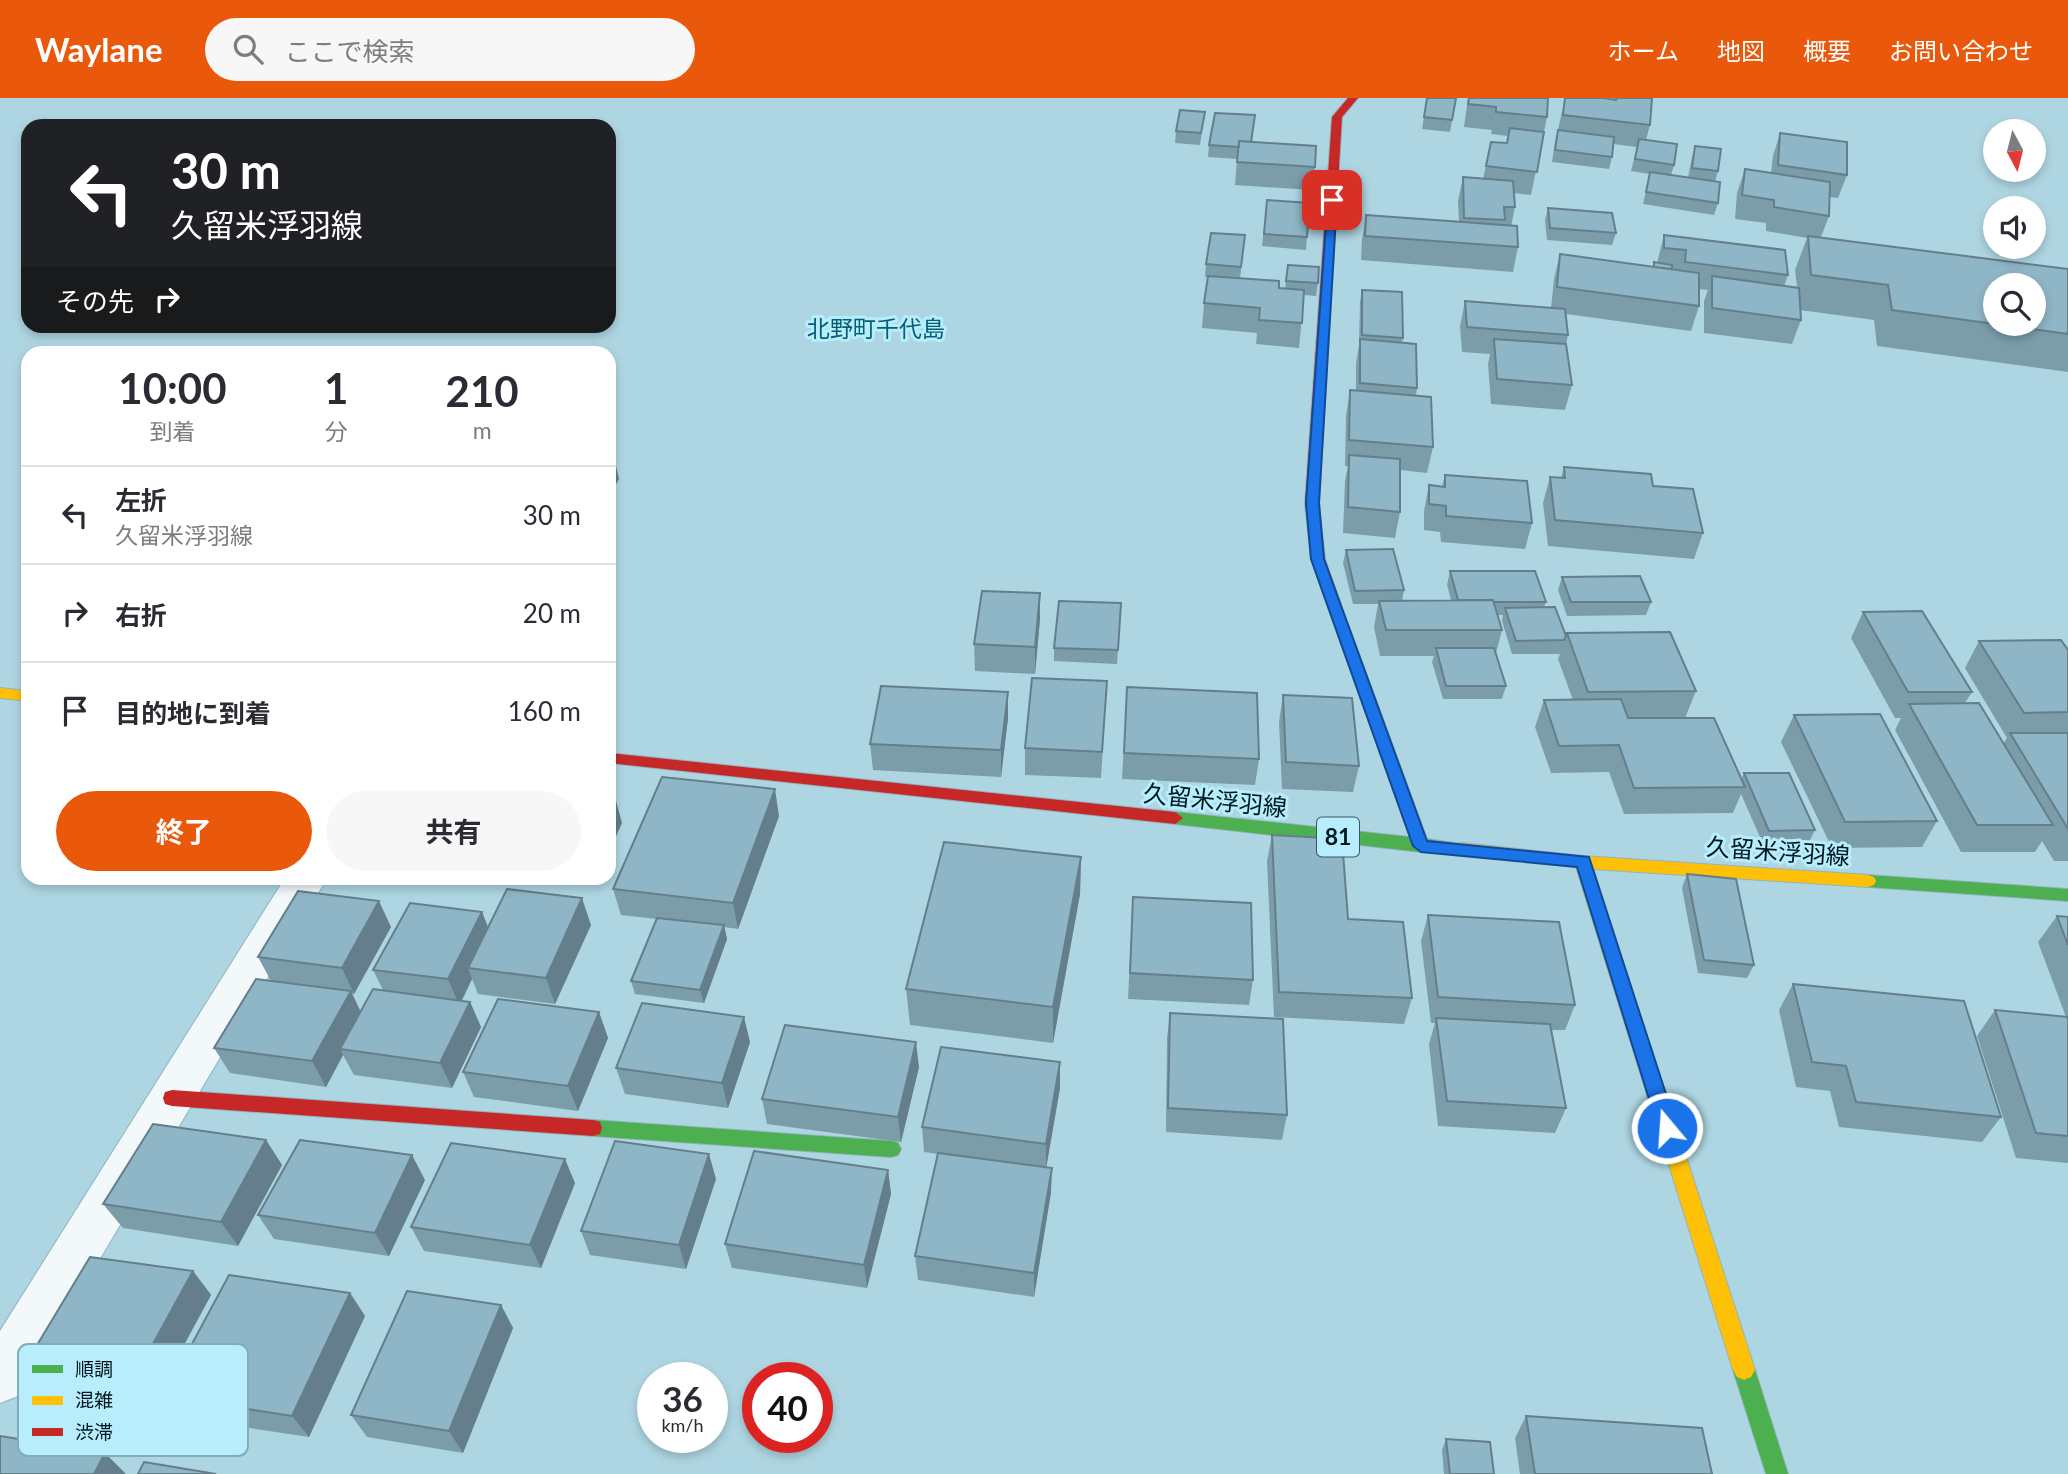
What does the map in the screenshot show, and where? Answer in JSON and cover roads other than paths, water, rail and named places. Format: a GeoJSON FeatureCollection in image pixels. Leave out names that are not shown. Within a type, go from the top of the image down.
{"type":"FeatureCollection","features":[{"type":"Feature","properties":{"kind":"street"},"geometry":{"type":"LineString","coordinates":[[1353,98],[1337,117],[1312,503],[1318,559],[1421,846]]}},
{"type":"Feature","properties":{"kind":"street"},"geometry":{"type":"LineString","coordinates":[[0,693],[21,695]]}},
{"type":"Feature","properties":{"kind":"street","name":"久留米浮羽線"},"geometry":{"type":"LineString","coordinates":[[616,759],[1583,862],[2068,895]]}},
{"type":"Feature","properties":{"kind":"street"},"geometry":{"type":"LineString","coordinates":[[1583,862],[1777,1474]]}},
{"type":"Feature","properties":{"kind":"street"},"geometry":{"type":"LineString","coordinates":[[21,1344],[303,885]]}},
{"type":"Feature","properties":{"kind":"street"},"geometry":{"type":"LineString","coordinates":[[172,1098],[891,1149]]}},
{"type":"Feature","properties":{"kind":"street"},"geometry":{"type":"LineString","coordinates":[[0,1378],[18,1349]]}},
{"type":"Feature","properties":{"kind":"district","name":"北野町千代島"},"geometry":{"type":"Point","coordinates":[876,329]}}]}
